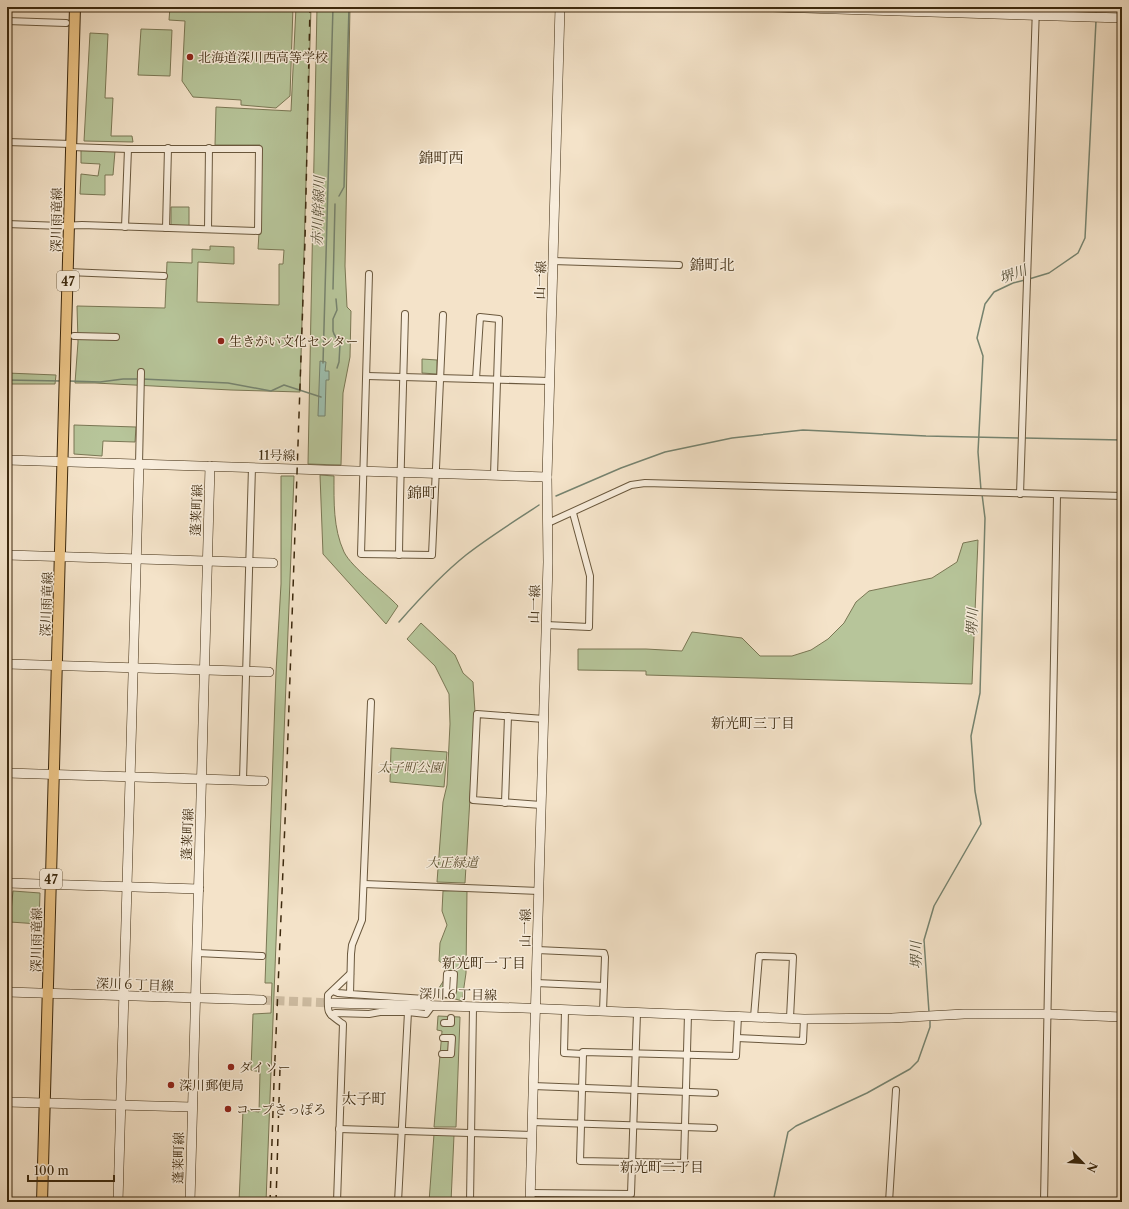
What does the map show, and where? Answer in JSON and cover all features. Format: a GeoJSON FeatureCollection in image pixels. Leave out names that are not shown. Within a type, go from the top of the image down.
{"type":"FeatureCollection","features":[{"type":"Feature","properties":{"kind":"main road","name":"深川雨竜線"},"geometry":{"type":"LineString","coordinates":[[42,1202],[75,7]]}},
{"type":"Feature","properties":{"kind":"street","name":"山一線"},"geometry":{"type":"LineString","coordinates":[[530,1197],[548,562],[547,476],[549,381],[560,7]]}},
{"type":"Feature","properties":{"kind":"street"},"geometry":{"type":"LineString","coordinates":[[773,7],[1036,11],[1085,17],[1122,18]]}},
{"type":"Feature","properties":{"kind":"street"},"geometry":{"type":"LineString","coordinates":[[1020,494],[1036,11]]}},
{"type":"Feature","properties":{"kind":"street"},"geometry":{"type":"LineString","coordinates":[[7,21],[66,23]]}},
{"type":"Feature","properties":{"kind":"street"},"geometry":{"type":"LineString","coordinates":[[7,142],[128,148],[259,149],[258,231],[7,224]]}},
{"type":"Feature","properties":{"kind":"street"},"geometry":{"type":"LineString","coordinates":[[125,227],[128,148]]}},
{"type":"Feature","properties":{"kind":"street"},"geometry":{"type":"LineString","coordinates":[[166,228],[168,148]]}},
{"type":"Feature","properties":{"kind":"street"},"geometry":{"type":"LineString","coordinates":[[208,229],[209,148]]}},
{"type":"Feature","properties":{"kind":"street"},"geometry":{"type":"LineString","coordinates":[[553,261],[679,265]]}},
{"type":"Feature","properties":{"kind":"street"},"geometry":{"type":"LineString","coordinates":[[68,272],[164,276]]}},
{"type":"Feature","properties":{"kind":"street"},"geometry":{"type":"LineString","coordinates":[[370,274],[360,554],[432,555],[442,315]]}},
{"type":"Feature","properties":{"kind":"street"},"geometry":{"type":"LineString","coordinates":[[399,555],[405,314]]}},
{"type":"Feature","properties":{"kind":"street"},"geometry":{"type":"LineString","coordinates":[[476,379],[480,317],[499,319],[494,475]]}},
{"type":"Feature","properties":{"kind":"street"},"geometry":{"type":"LineString","coordinates":[[74,336],[116,337]]}},
{"type":"Feature","properties":{"kind":"street"},"geometry":{"type":"LineString","coordinates":[[118,1202],[131,777],[132,668],[141,372]]}},
{"type":"Feature","properties":{"kind":"street"},"geometry":{"type":"LineString","coordinates":[[367,376],[549,381]]}},
{"type":"Feature","properties":{"kind":"street","name":"11号線"},"geometry":{"type":"LineString","coordinates":[[7,460],[547,476]]}},
{"type":"Feature","properties":{"kind":"street","name":"蓬莱町線"},"geometry":{"type":"LineString","coordinates":[[190,1202],[210,466]]}},
{"type":"Feature","properties":{"kind":"street"},"geometry":{"type":"LineString","coordinates":[[243,780],[252,467]]}},
{"type":"Feature","properties":{"kind":"street"},"geometry":{"type":"LineString","coordinates":[[548,523],[631,485],[645,483],[1122,496]]}},
{"type":"Feature","properties":{"kind":"street"},"geometry":{"type":"LineString","coordinates":[[1044,1202],[1057,495]]}},
{"type":"Feature","properties":{"kind":"street"},"geometry":{"type":"LineString","coordinates":[[546,625],[589,627],[590,576],[573,512]]}},
{"type":"Feature","properties":{"kind":"street"},"geometry":{"type":"LineString","coordinates":[[7,554],[273,563]]}},
{"type":"Feature","properties":{"kind":"street"},"geometry":{"type":"LineString","coordinates":[[7,664],[269,672]]}},
{"type":"Feature","properties":{"kind":"street"},"geometry":{"type":"LineString","coordinates":[[350,994],[352,945],[362,920],[371,702]]}},
{"type":"Feature","properties":{"kind":"street"},"geometry":{"type":"LineString","coordinates":[[541,805],[473,800],[477,714],[544,719]]}},
{"type":"Feature","properties":{"kind":"street"},"geometry":{"type":"LineString","coordinates":[[505,803],[508,716]]}},
{"type":"Feature","properties":{"kind":"street"},"geometry":{"type":"LineString","coordinates":[[7,774],[264,781]]}},
{"type":"Feature","properties":{"kind":"street"},"geometry":{"type":"LineString","coordinates":[[7,883],[199,889]]}},
{"type":"Feature","properties":{"kind":"street"},"geometry":{"type":"LineString","coordinates":[[364,884],[539,891]]}},
{"type":"Feature","properties":{"kind":"street"},"geometry":{"type":"LineString","coordinates":[[537,950],[604,953],[603,1011]]}},
{"type":"Feature","properties":{"kind":"street"},"geometry":{"type":"LineString","coordinates":[[197,953],[262,956]]}},
{"type":"Feature","properties":{"kind":"street"},"geometry":{"type":"LineString","coordinates":[[754,1017],[759,956],[766,956],[792,957],[790,1018]]}},
{"type":"Feature","properties":{"kind":"street"},"geometry":{"type":"LineString","coordinates":[[337,1202],[343,1024],[331,1015],[328,1010],[328,995],[350,974]]}},
{"type":"Feature","properties":{"kind":"street"},"geometry":{"type":"LineString","coordinates":[[536,983],[604,986]]}},
{"type":"Feature","properties":{"kind":"street"},"geometry":{"type":"LineString","coordinates":[[331,1015],[335,1013],[369,1014],[380,1012],[408,1012],[426,1014],[432,1006],[425,999],[338,993],[333,991]]}},
{"type":"Feature","properties":{"kind":"street","name":"深川６丁目線"},"geometry":{"type":"LineString","coordinates":[[7,992],[262,1000]]}},
{"type":"Feature","properties":{"kind":"street","name":"深川６丁目線"},"geometry":{"type":"LineString","coordinates":[[332,1004],[638,1012],[804,1019],[923,1017],[964,1014],[1122,1016]]}},
{"type":"Feature","properties":{"kind":"street"},"geometry":{"type":"LineString","coordinates":[[470,1202],[473,1007]]}},
{"type":"Feature","properties":{"kind":"street"},"geometry":{"type":"LineString","coordinates":[[565,1010],[564,1053],[583,1054],[583,1052],[736,1056],[738,1016]]}},
{"type":"Feature","properties":{"kind":"street"},"geometry":{"type":"LineString","coordinates":[[398,1202],[408,1012]]}},
{"type":"Feature","properties":{"kind":"street"},"geometry":{"type":"LineString","coordinates":[[530,1197],[631,1194],[638,1012]]}},
{"type":"Feature","properties":{"kind":"street"},"geometry":{"type":"LineString","coordinates":[[583,1054],[580,1161],[684,1163],[688,1014]]}},
{"type":"Feature","properties":{"kind":"street"},"geometry":{"type":"LineString","coordinates":[[444,1023],[451,1023],[451,1018]]}},
{"type":"Feature","properties":{"kind":"street"},"geometry":{"type":"LineString","coordinates":[[738,1038],[803,1041],[804,1019]]}},
{"type":"Feature","properties":{"kind":"street"},"geometry":{"type":"LineString","coordinates":[[442,1054],[451,1054],[452,1038],[443,1038]]}},
{"type":"Feature","properties":{"kind":"street"},"geometry":{"type":"LineString","coordinates":[[533,1086],[714,1093]]}},
{"type":"Feature","properties":{"kind":"street"},"geometry":{"type":"LineString","coordinates":[[889,1202],[896,1090]]}},
{"type":"Feature","properties":{"kind":"street"},"geometry":{"type":"LineString","coordinates":[[7,1102],[192,1107]]}},
{"type":"Feature","properties":{"kind":"street"},"geometry":{"type":"LineString","coordinates":[[532,1122],[714,1128]]}},
{"type":"Feature","properties":{"kind":"street"},"geometry":{"type":"LineString","coordinates":[[339,1128],[532,1135]]}},
{"type":"Feature","properties":{"kind":"green space"},"geometry":{"type":"Polygon","coordinates":[[[170,7],[293,7],[290,96],[276,108],[241,105],[241,100],[193,97],[182,81],[185,21],[169,20],[170,7]]]}},
{"type":"Feature","properties":{"kind":"green space"},"geometry":{"type":"Polygon","coordinates":[[[296,7],[311,7],[300,392],[75,383],[78,342],[77,306],[165,308],[167,262],[192,263],[192,249],[210,250],[210,246],[234,247],[234,264],[198,262],[197,302],[279,305],[279,264],[283,264],[284,250],[258,249],[261,201],[260,145],[215,145],[216,107],[291,111],[296,7]]]}},
{"type":"Feature","properties":{"kind":"green space"},"geometry":{"type":"Polygon","coordinates":[[[317,7],[350,7],[345,266],[347,307],[351,311],[350,357],[343,393],[341,465],[308,464],[317,7]]]}},
{"type":"Feature","properties":{"kind":"green space"},"geometry":{"type":"Polygon","coordinates":[[[141,29],[172,30],[170,76],[138,75],[141,29]]]}},
{"type":"Feature","properties":{"kind":"green space"},"geometry":{"type":"Polygon","coordinates":[[[90,33],[108,34],[105,98],[113,98],[111,136],[132,136],[133,142],[84,141],[90,33]]]}},
{"type":"Feature","properties":{"kind":"green space"},"geometry":{"type":"Polygon","coordinates":[[[81,148],[115,151],[113,175],[105,175],[105,195],[80,194],[81,174],[98,176],[100,164],[81,163],[81,148]]]}},
{"type":"Feature","properties":{"kind":"green space"},"geometry":{"type":"Polygon","coordinates":[[[171,207],[189,207],[189,226],[171,225],[171,207]]]}},
{"type":"Feature","properties":{"kind":"green space"},"geometry":{"type":"Polygon","coordinates":[[[422,359],[437,360],[437,374],[422,373],[422,359]]]}},
{"type":"Feature","properties":{"kind":"green space"},"geometry":{"type":"Polygon","coordinates":[[[7,373],[56,375],[55,384],[7,384],[7,373]]]}},
{"type":"Feature","properties":{"kind":"green space"},"geometry":{"type":"Polygon","coordinates":[[[74,425],[136,427],[135,442],[103,441],[102,456],[74,454],[74,425]]]}},
{"type":"Feature","properties":{"kind":"green space"},"geometry":{"type":"Polygon","coordinates":[[[320,475],[334,476],[334,505],[336,524],[340,543],[344,552],[361,572],[398,606],[386,624],[323,554],[320,475]]]}},
{"type":"Feature","properties":{"kind":"green space"},"geometry":{"type":"Polygon","coordinates":[[[281,476],[294,476],[266,1202],[239,1202],[243,1110],[259,1112],[260,1072],[251,1070],[253,1014],[271,1013],[272,983],[265,983],[276,672],[281,584],[281,476]]]}},
{"type":"Feature","properties":{"kind":"green space"},"geometry":{"type":"Polygon","coordinates":[[[978,540],[972,684],[646,675],[646,671],[578,670],[578,649],[646,649],[682,651],[692,632],[742,638],[760,656],[792,656],[811,650],[828,639],[844,623],[856,602],[869,591],[932,578],[957,562],[963,543],[978,540]]]}},
{"type":"Feature","properties":{"kind":"green space","name":"大正緑道"},"geometry":{"type":"Polygon","coordinates":[[[421,623],[455,655],[463,673],[473,682],[475,712],[465,883],[437,882],[443,802],[447,785],[450,724],[449,694],[435,666],[407,639],[421,623]]]}},
{"type":"Feature","properties":{"kind":"green space","name":"太子町公園"},"geometry":{"type":"Polygon","coordinates":[[[391,748],[447,752],[444,787],[390,782],[391,748]]]}},
{"type":"Feature","properties":{"kind":"green space","name":"大正緑道"},"geometry":{"type":"Polygon","coordinates":[[[467,890],[466,973],[462,1001],[452,998],[440,998],[437,991],[444,980],[445,965],[439,961],[440,943],[447,925],[442,911],[443,891],[467,890]]]}},
{"type":"Feature","properties":{"kind":"green space"},"geometry":{"type":"Polygon","coordinates":[[[13,891],[40,893],[39,924],[10,922],[13,891]]]}},
{"type":"Feature","properties":{"kind":"green space"},"geometry":{"type":"Polygon","coordinates":[[[438,1016],[460,1017],[456,1127],[434,1127],[442,1031],[437,1030],[438,1016]]]}},
{"type":"Feature","properties":{"kind":"green space"},"geometry":{"type":"Polygon","coordinates":[[[434,1134],[454,1135],[451,1202],[429,1202],[434,1134]]]}},
{"type":"Feature","properties":{"kind":"shaded area"},"geometry":{"type":"Polygon","coordinates":[[[320,361],[326,362],[325,371],[329,371],[329,380],[326,380],[325,416],[318,416],[320,361]]]}},
{"type":"Feature","properties":{"kind":"waterway","name":"赤川幹線川"},"geometry":{"type":"LineString","coordinates":[[323,363],[333,7]]}},
{"type":"Feature","properties":{"kind":"waterway"},"geometry":{"type":"LineString","coordinates":[[339,196],[344,187],[349,7]]}},
{"type":"Feature","properties":{"kind":"waterway","name":"堺川"},"geometry":{"type":"LineString","coordinates":[[1096,7],[1096,13]]}},
{"type":"Feature","properties":{"kind":"waterway","name":"堺川"},"geometry":{"type":"LineString","coordinates":[[1029,279],[1049,273],[1078,253],[1085,238],[1096,21]]}},
{"type":"Feature","properties":{"kind":"waterway"},"geometry":{"type":"LineString","coordinates":[[333,289],[335,204]]}},
{"type":"Feature","properties":{"kind":"waterway","name":"堺川"},"geometry":{"type":"LineString","coordinates":[[981,490],[978,452],[983,356],[977,338],[985,304],[994,292],[1013,283],[1025,280]]}},
{"type":"Feature","properties":{"kind":"waterway"},"geometry":{"type":"LineString","coordinates":[[336,299],[337,310],[333,319],[333,331],[340,344],[339,362],[337,368]]}},
{"type":"Feature","properties":{"kind":"waterway"},"geometry":{"type":"LineString","coordinates":[[69,381],[100,382],[138,379]]}},
{"type":"Feature","properties":{"kind":"waterway"},"geometry":{"type":"LineString","coordinates":[[142,379],[228,383],[271,391],[284,385],[321,397]]}},
{"type":"Feature","properties":{"kind":"waterway"},"geometry":{"type":"LineString","coordinates":[[7,380],[61,381]]}},
{"type":"Feature","properties":{"kind":"waterway"},"geometry":{"type":"LineString","coordinates":[[556,496],[621,468],[665,452],[732,438],[803,430],[926,436],[1020,438]]}},
{"type":"Feature","properties":{"kind":"waterway"},"geometry":{"type":"LineString","coordinates":[[1024,438],[1122,440]]}},
{"type":"Feature","properties":{"kind":"waterway","name":"堺川"},"geometry":{"type":"LineString","coordinates":[[929,1012],[924,940],[934,906],[981,824],[975,791],[971,736],[980,693],[985,518],[982,494]]}},
{"type":"Feature","properties":{"kind":"waterway"},"geometry":{"type":"LineString","coordinates":[[399,622],[431,587],[466,555],[539,505]]}},
{"type":"Feature","properties":{"kind":"waterway","name":"堺川"},"geometry":{"type":"LineString","coordinates":[[773,1202],[788,1132],[796,1126],[867,1093],[910,1069],[918,1061],[930,1027],[930,1019]]}},
{"type":"Feature","properties":{"kind":"tunnel"},"geometry":{"type":"LineString","coordinates":[[262,1000],[332,1003]]}},
{"type":"Feature","properties":{"kind":"railway"},"geometry":{"type":"LineString","coordinates":[[270,1202],[305,241],[310,7]]}},
{"type":"Feature","properties":{"kind":"railway"},"geometry":{"type":"LineString","coordinates":[[276,1202],[280,1068]]}},
{"type":"Feature","properties":{"kind":"place","name":"北海道深川西高等学校"},"geometry":{"type":"Point","coordinates":[190,57]}},
{"type":"Feature","properties":{"kind":"place","name":"生きがい文化センター"},"geometry":{"type":"Point","coordinates":[221,341]}},
{"type":"Feature","properties":{"kind":"place","name":"ダイソー"},"geometry":{"type":"Point","coordinates":[231,1067]}},
{"type":"Feature","properties":{"kind":"place","name":"深川郵便局"},"geometry":{"type":"Point","coordinates":[171,1085]}},
{"type":"Feature","properties":{"kind":"place","name":"コープさっぽろ"},"geometry":{"type":"Point","coordinates":[228,1109]}},
{"type":"Feature","properties":{"kind":"district","name":"錦町西"},"geometry":{"type":"Point","coordinates":[441,157]}},
{"type":"Feature","properties":{"kind":"district","name":"錦町北"},"geometry":{"type":"Point","coordinates":[712,264]}},
{"type":"Feature","properties":{"kind":"district","name":"錦町"},"geometry":{"type":"Point","coordinates":[422,492]}},
{"type":"Feature","properties":{"kind":"district","name":"新光町三丁目"},"geometry":{"type":"Point","coordinates":[753,723]}},
{"type":"Feature","properties":{"kind":"district","name":"新光町一丁目"},"geometry":{"type":"Point","coordinates":[484,963]}},
{"type":"Feature","properties":{"kind":"district","name":"太子町"},"geometry":{"type":"Point","coordinates":[364,1098]}},
{"type":"Feature","properties":{"kind":"district","name":"新光町二丁目"},"geometry":{"type":"Point","coordinates":[662,1167]}}]}
